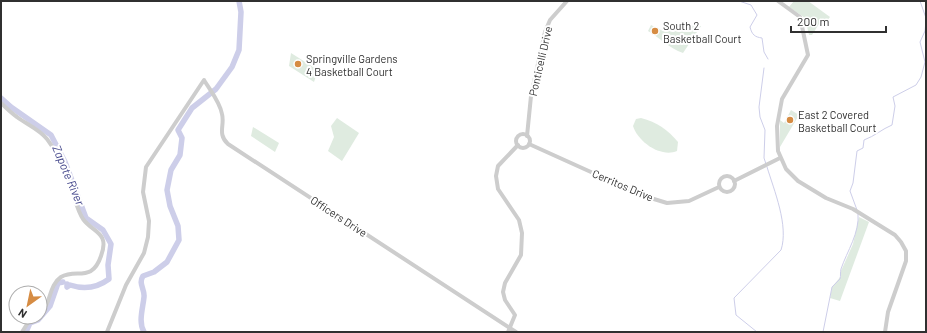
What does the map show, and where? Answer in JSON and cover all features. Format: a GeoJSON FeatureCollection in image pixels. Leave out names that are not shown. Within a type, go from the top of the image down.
{"type":"FeatureCollection","features":[{"type":"Feature","properties":{"kind":"street","name":"Ponticelli Drive"},"geometry":{"type":"LineString","coordinates":[[529,144],[527,136],[532,90],[545,32],[550,20],[567,1]]}},
{"type":"Feature","properties":{"kind":"street"},"geometry":{"type":"LineString","coordinates":[[778,1],[800,17],[808,51],[807,58],[785,93],[780,106],[777,145],[780,158],[790,175],[805,187],[826,198],[853,209],[894,235],[901,242],[906,251],[904,267],[888,312],[885,332]]}},
{"type":"Feature","properties":{"kind":"street","name":"Officers Drive"},"geometry":{"type":"LineString","coordinates":[[107,332],[126,285],[144,253],[146,245],[149,229],[144,200],[145,172],[156,151],[204,80],[222,114],[221,134],[228,144],[510,330],[516,332]]}},
{"type":"Feature","properties":{"kind":"street"},"geometry":{"type":"LineString","coordinates":[[1,103],[17,117],[46,137],[65,172],[80,214],[89,225],[98,231],[103,243],[101,258],[92,270],[83,274],[66,275],[60,278],[53,287],[48,304]]}},
{"type":"Feature","properties":{"kind":"street"},"geometry":{"type":"LineString","coordinates":[[510,330],[514,314],[505,300],[503,292],[506,283],[521,255],[522,233],[518,220],[498,189],[496,176],[498,166],[518,145],[518,137],[527,136]]}},
{"type":"Feature","properties":{"kind":"street"},"geometry":{"type":"LineString","coordinates":[[518,145],[523,148],[529,144]]}},
{"type":"Feature","properties":{"kind":"street","name":"Cerritos Drive"},"geometry":{"type":"LineString","coordinates":[[529,144],[644,196],[667,203],[689,201],[719,187]]}},
{"type":"Feature","properties":{"kind":"street"},"geometry":{"type":"LineString","coordinates":[[734,181],[780,158]]}},
{"type":"Feature","properties":{"kind":"street"},"geometry":{"type":"LineString","coordinates":[[724,176],[729,176],[734,181],[734,187],[731,191],[726,192],[719,187],[719,182],[724,176]]}},
{"type":"Feature","properties":{"kind":"shaded area"},"geometry":{"type":"Polygon","coordinates":[[[794,1],[808,1],[830,17],[826,22],[819,24],[812,35],[809,35],[805,18],[789,7],[794,1]]]}},
{"type":"Feature","properties":{"kind":"shaded area"},"geometry":{"type":"Polygon","coordinates":[[[651,25],[663,31],[688,25],[701,26],[683,53],[669,46],[648,31],[651,25]]]}},
{"type":"Feature","properties":{"kind":"shaded area"},"geometry":{"type":"Polygon","coordinates":[[[291,53],[318,70],[314,82],[289,66],[291,53]]]}},
{"type":"Feature","properties":{"kind":"shaded area"},"geometry":{"type":"Polygon","coordinates":[[[791,110],[799,115],[780,147],[780,120],[784,123],[791,110]]]}},
{"type":"Feature","properties":{"kind":"shaded area"},"geometry":{"type":"Polygon","coordinates":[[[337,118],[359,133],[342,161],[328,151],[334,137],[331,126],[337,118]]]}},
{"type":"Feature","properties":{"kind":"shaded area"},"geometry":{"type":"Polygon","coordinates":[[[641,118],[657,124],[670,134],[678,142],[677,151],[671,153],[664,152],[645,143],[640,138],[633,126],[636,119],[641,118]]]}},
{"type":"Feature","properties":{"kind":"shaded area"},"geometry":{"type":"Polygon","coordinates":[[[253,127],[279,143],[275,152],[251,136],[253,127]]]}},
{"type":"Feature","properties":{"kind":"shaded area"},"geometry":{"type":"Polygon","coordinates":[[[859,217],[869,222],[840,301],[830,298],[832,287],[841,276],[841,271],[853,244],[859,217]]]}},
{"type":"Feature","properties":{"kind":"waterway"},"geometry":{"type":"LineString","coordinates":[[144,332],[141,324],[144,294],[141,284],[143,276],[154,272],[167,262],[179,240],[178,226],[170,206],[167,190],[171,170],[180,155],[182,138],[178,130],[192,108],[216,89],[232,67],[239,50],[241,12],[239,1]]}},
{"type":"Feature","properties":{"kind":"waterway"},"geometry":{"type":"LineString","coordinates":[[739,1],[751,5],[757,15],[750,27],[754,35],[762,38],[764,52],[768,59]]}},
{"type":"Feature","properties":{"kind":"waterway"},"geometry":{"type":"LineString","coordinates":[[920,1],[926,18]]}},
{"type":"Feature","properties":{"kind":"waterway"},"geometry":{"type":"LineString","coordinates":[[857,210],[850,191],[853,183],[857,151],[863,148],[864,140],[892,125],[895,106],[893,97],[916,85],[921,77],[925,62],[920,42],[925,31],[926,21]]}},
{"type":"Feature","properties":{"kind":"waterway"},"geometry":{"type":"LineString","coordinates":[[764,68],[759,107],[760,117],[765,130],[764,158],[766,164]]}},
{"type":"Feature","properties":{"kind":"waterway","name":"Zapote River"},"geometry":{"type":"LineString","coordinates":[[1,98],[11,107],[51,135],[65,162],[86,218],[103,230],[111,244],[108,265],[109,279],[95,286],[86,288],[70,285],[67,287],[67,284]]}},
{"type":"Feature","properties":{"kind":"waterway"},"geometry":{"type":"LineString","coordinates":[[757,332],[736,315],[734,298],[781,250],[783,240],[782,219],[777,197],[767,167]]}},
{"type":"Feature","properties":{"kind":"waterway"},"geometry":{"type":"LineString","coordinates":[[823,332],[832,287],[840,279],[841,269],[857,228],[858,213]]}},
{"type":"Feature","properties":{"kind":"waterway","name":"Zapote River"},"geometry":{"type":"LineString","coordinates":[[26,332],[30,323],[38,320],[50,306],[58,283],[63,282]]}},
{"type":"Feature","properties":{"kind":"place","name":"South 2 Basketball Court"},"geometry":{"type":"Point","coordinates":[655,31]}},
{"type":"Feature","properties":{"kind":"place","name":"Springville Gardens 4 Basketball Court"},"geometry":{"type":"Point","coordinates":[298,64]}},
{"type":"Feature","properties":{"kind":"place","name":"East 2 Covered Basketball Court"},"geometry":{"type":"Point","coordinates":[790,120]}}]}
